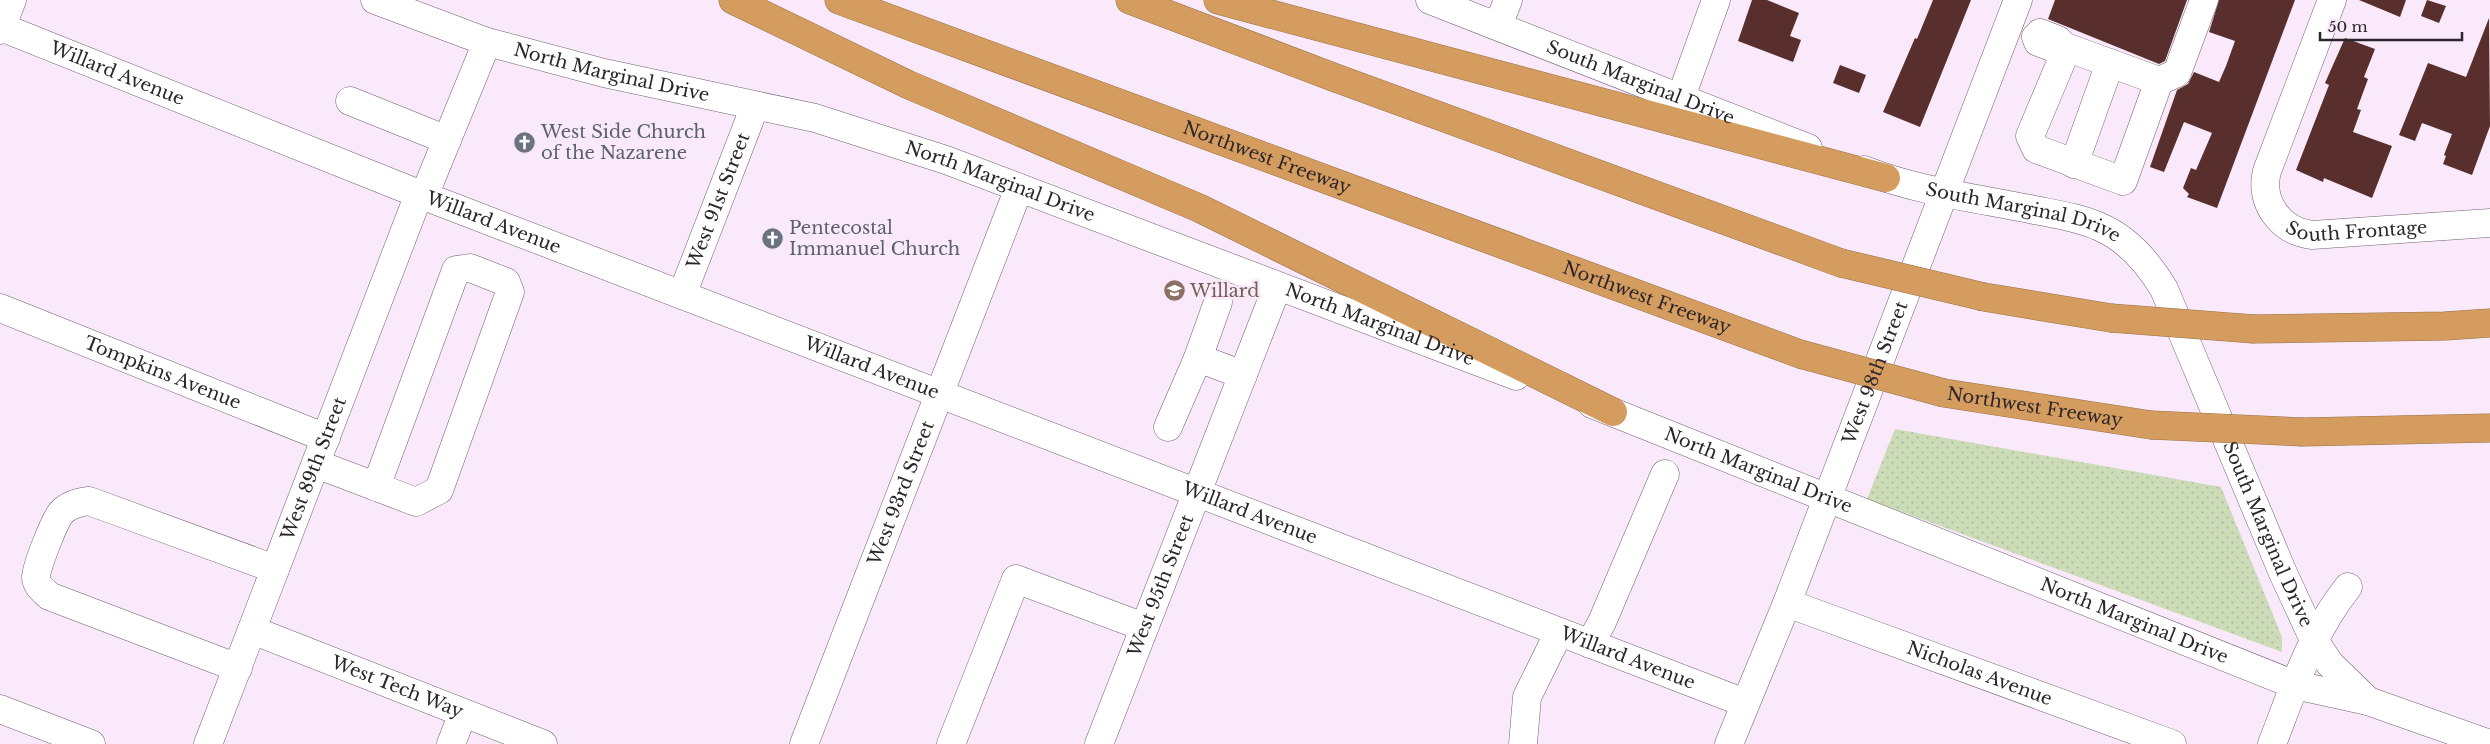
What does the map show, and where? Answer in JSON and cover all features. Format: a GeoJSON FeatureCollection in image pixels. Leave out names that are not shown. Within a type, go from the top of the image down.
{"type":"FeatureCollection","features":[{"type":"Feature","properties":{"kind":"highway"},"geometry":{"type":"LineString","coordinates":[[733,0],[909,85],[1200,208],[1613,412]]}},
{"type":"Feature","properties":{"kind":"highway","name":"Northwest Freeway"},"geometry":{"type":"LineString","coordinates":[[839,0],[1800,354],[1944,393],[2151,425],[2303,432],[2490,428]]}},
{"type":"Feature","properties":{"kind":"highway"},"geometry":{"type":"LineString","coordinates":[[1130,0],[1333,77],[1841,263],[1984,297],[2110,318],[2254,329],[2445,326],[2490,323]]}},
{"type":"Feature","properties":{"kind":"highway"},"geometry":{"type":"LineString","coordinates":[[1218,0],[1886,178]]}},
{"type":"Feature","properties":{"kind":"street"},"geometry":{"type":"LineString","coordinates":[[0,29],[12,0]]}},
{"type":"Feature","properties":{"kind":"street","name":"North Marginal Drive"},"geometry":{"type":"LineString","coordinates":[[375,0],[487,42],[604,73],[815,118],[946,160],[1277,287],[1613,412],[2295,685],[2368,701],[2490,744]]}},
{"type":"Feature","properties":{"kind":"street","name":"South Marginal Drive"},"geometry":{"type":"LineString","coordinates":[[1430,0],[1886,178],[2086,222],[2114,234],[2138,254],[2164,289],[2283,573],[2314,640],[2330,664],[2368,701]]}},
{"type":"Feature","properties":{"kind":"street"},"geometry":{"type":"LineString","coordinates":[[1498,26],[1508,0]]}},
{"type":"Feature","properties":{"kind":"street"},"geometry":{"type":"LineString","coordinates":[[1681,97],[1716,0]]}},
{"type":"Feature","properties":{"kind":"street","name":"West 98th Street"},"geometry":{"type":"LineString","coordinates":[[1729,744],[1787,603],[2018,0]]}},
{"type":"Feature","properties":{"kind":"street"},"geometry":{"type":"LineString","coordinates":[[2008,26],[2036,37],[2040,33],[2058,40],[2065,47],[2159,81],[2177,73],[2204,0]]}},
{"type":"Feature","properties":{"kind":"street","name":"South Frontage"},"geometry":{"type":"LineString","coordinates":[[2332,0],[2267,171],[2265,192],[2271,209],[2284,223],[2306,234],[2318,235],[2489,221]]}},
{"type":"Feature","properties":{"kind":"street","name":"Willard Avenue"},"geometry":{"type":"LineString","coordinates":[[0,29],[422,195],[1745,703]]}},
{"type":"Feature","properties":{"kind":"street","name":"West 89th Street"},"geometry":{"type":"LineString","coordinates":[[208,744],[422,195],[447,140],[487,42]]}},
{"type":"Feature","properties":{"kind":"street"},"geometry":{"type":"LineString","coordinates":[[2065,47],[2030,136],[2036,149],[2074,164],[2123,181],[2159,81]]}},
{"type":"Feature","properties":{"kind":"street"},"geometry":{"type":"LineString","coordinates":[[2074,164],[2110,63]]}},
{"type":"Feature","properties":{"kind":"street"},"geometry":{"type":"LineString","coordinates":[[350,101],[447,140]]}},
{"type":"Feature","properties":{"kind":"street","name":"West 91st Street"},"geometry":{"type":"LineString","coordinates":[[682,295],[755,106]]}},
{"type":"Feature","properties":{"kind":"street","name":"West 93rd Street"},"geometry":{"type":"LineString","coordinates":[[804,744],[1020,188]]}},
{"type":"Feature","properties":{"kind":"street"},"geometry":{"type":"LineString","coordinates":[[316,464],[376,487],[416,502],[439,490],[510,292],[506,282],[470,268],[456,270],[376,487]]}},
{"type":"Feature","properties":{"kind":"street","name":"West 95th Street"},"geometry":{"type":"LineString","coordinates":[[1100,744],[1277,287]]}},
{"type":"Feature","properties":{"kind":"street"},"geometry":{"type":"LineString","coordinates":[[1168,427],[1198,358],[1218,302]]}},
{"type":"Feature","properties":{"kind":"street","name":"Tompkins Avenue"},"geometry":{"type":"LineString","coordinates":[[0,308],[326,438]]}},
{"type":"Feature","properties":{"kind":"street"},"geometry":{"type":"LineString","coordinates":[[1198,358],[1243,375]]}},
{"type":"Feature","properties":{"kind":"street"},"geometry":{"type":"LineString","coordinates":[[1590,644],[1602,622],[1665,474]]}},
{"type":"Feature","properties":{"kind":"street"},"geometry":{"type":"LineString","coordinates":[[238,668],[49,596],[39,587],[36,576],[54,524],[62,511],[78,502],[89,501],[275,569]]}},
{"type":"Feature","properties":{"kind":"street"},"geometry":{"type":"LineString","coordinates":[[951,744],[1016,579],[1144,627]]}},
{"type":"Feature","properties":{"kind":"street"},"geometry":{"type":"LineString","coordinates":[[2272,744],[2314,640],[2333,606],[2348,587]]}},
{"type":"Feature","properties":{"kind":"street","name":"Nicholas Avenue"},"geometry":{"type":"LineString","coordinates":[[1787,603],[2172,744]]}},
{"type":"Feature","properties":{"kind":"street","name":"West Tech Way"},"geometry":{"type":"LineString","coordinates":[[252,630],[543,744]]}},
{"type":"Feature","properties":{"kind":"street"},"geometry":{"type":"LineString","coordinates":[[1524,744],[1527,697],[1559,632]]}},
{"type":"Feature","properties":{"kind":"street"},"geometry":{"type":"LineString","coordinates":[[0,709],[91,744]]}},
{"type":"Feature","properties":{"kind":"street"},"geometry":{"type":"LineString","coordinates":[[451,744],[463,713]]}},
{"type":"Feature","properties":{"kind":"green space"},"geometry":{"type":"Polygon","coordinates":[[[1895,429],[2221,487],[2282,637],[2282,652],[1867,499],[1895,429]]]}},
{"type":"Feature","properties":{"kind":"building"},"geometry":{"type":"Polygon","coordinates":[[[1752,0],[1767,0],[1799,13],[1790,36],[1801,40],[1793,62],[1738,41],[1752,0]]]}},
{"type":"Feature","properties":{"kind":"building"},"geometry":{"type":"Polygon","coordinates":[[[1933,0],[1971,0],[1920,127],[1883,112],[1933,0]]]}},
{"type":"Feature","properties":{"kind":"building"},"geometry":{"type":"Polygon","coordinates":[[[2055,0],[2187,0],[2165,61],[2159,64],[2048,19],[2055,0]]]}},
{"type":"Feature","properties":{"kind":"building"},"geometry":{"type":"Polygon","coordinates":[[[2219,0],[2295,0],[2217,208],[2187,197],[2189,194],[2183,188],[2191,168],[2196,170],[2212,133],[2184,122],[2164,172],[2150,167],[2177,90],[2188,84],[2194,72],[2219,82],[2226,66],[2235,41],[2209,32],[2219,0]]]}},
{"type":"Feature","properties":{"kind":"building"},"geometry":{"type":"Polygon","coordinates":[[[2359,0],[2406,0],[2400,17],[2359,0]]]}},
{"type":"Feature","properties":{"kind":"building"},"geometry":{"type":"Polygon","coordinates":[[[2427,0],[2446,6],[2439,23],[2421,16],[2427,0]]]}},
{"type":"Feature","properties":{"kind":"building"},"geometry":{"type":"Polygon","coordinates":[[[2489,18],[2490,126],[2472,175],[2443,164],[2446,156],[2444,155],[2452,134],[2422,123],[2415,141],[2399,135],[2428,63],[2466,77],[2489,18]]]}},
{"type":"Feature","properties":{"kind":"building"},"geometry":{"type":"Polygon","coordinates":[[[2345,38],[2375,49],[2364,77],[2368,79],[2357,109],[2361,110],[2353,132],[2392,146],[2372,198],[2324,178],[2323,182],[2296,170],[2329,85],[2325,83],[2345,38]]]}},
{"type":"Feature","properties":{"kind":"building"},"geometry":{"type":"Polygon","coordinates":[[[1840,65],[1866,75],[1859,93],[1833,83],[1840,65]]]}},
{"type":"Feature","properties":{"kind":"place","name":"West Side Church of the Nazarene"},"geometry":{"type":"Point","coordinates":[525,142]}},
{"type":"Feature","properties":{"kind":"place","name":"Pentecostal Immanuel Church"},"geometry":{"type":"Point","coordinates":[773,238]}},
{"type":"Feature","properties":{"kind":"place","name":"Willard"},"geometry":{"type":"Point","coordinates":[1174,291]}}]}
